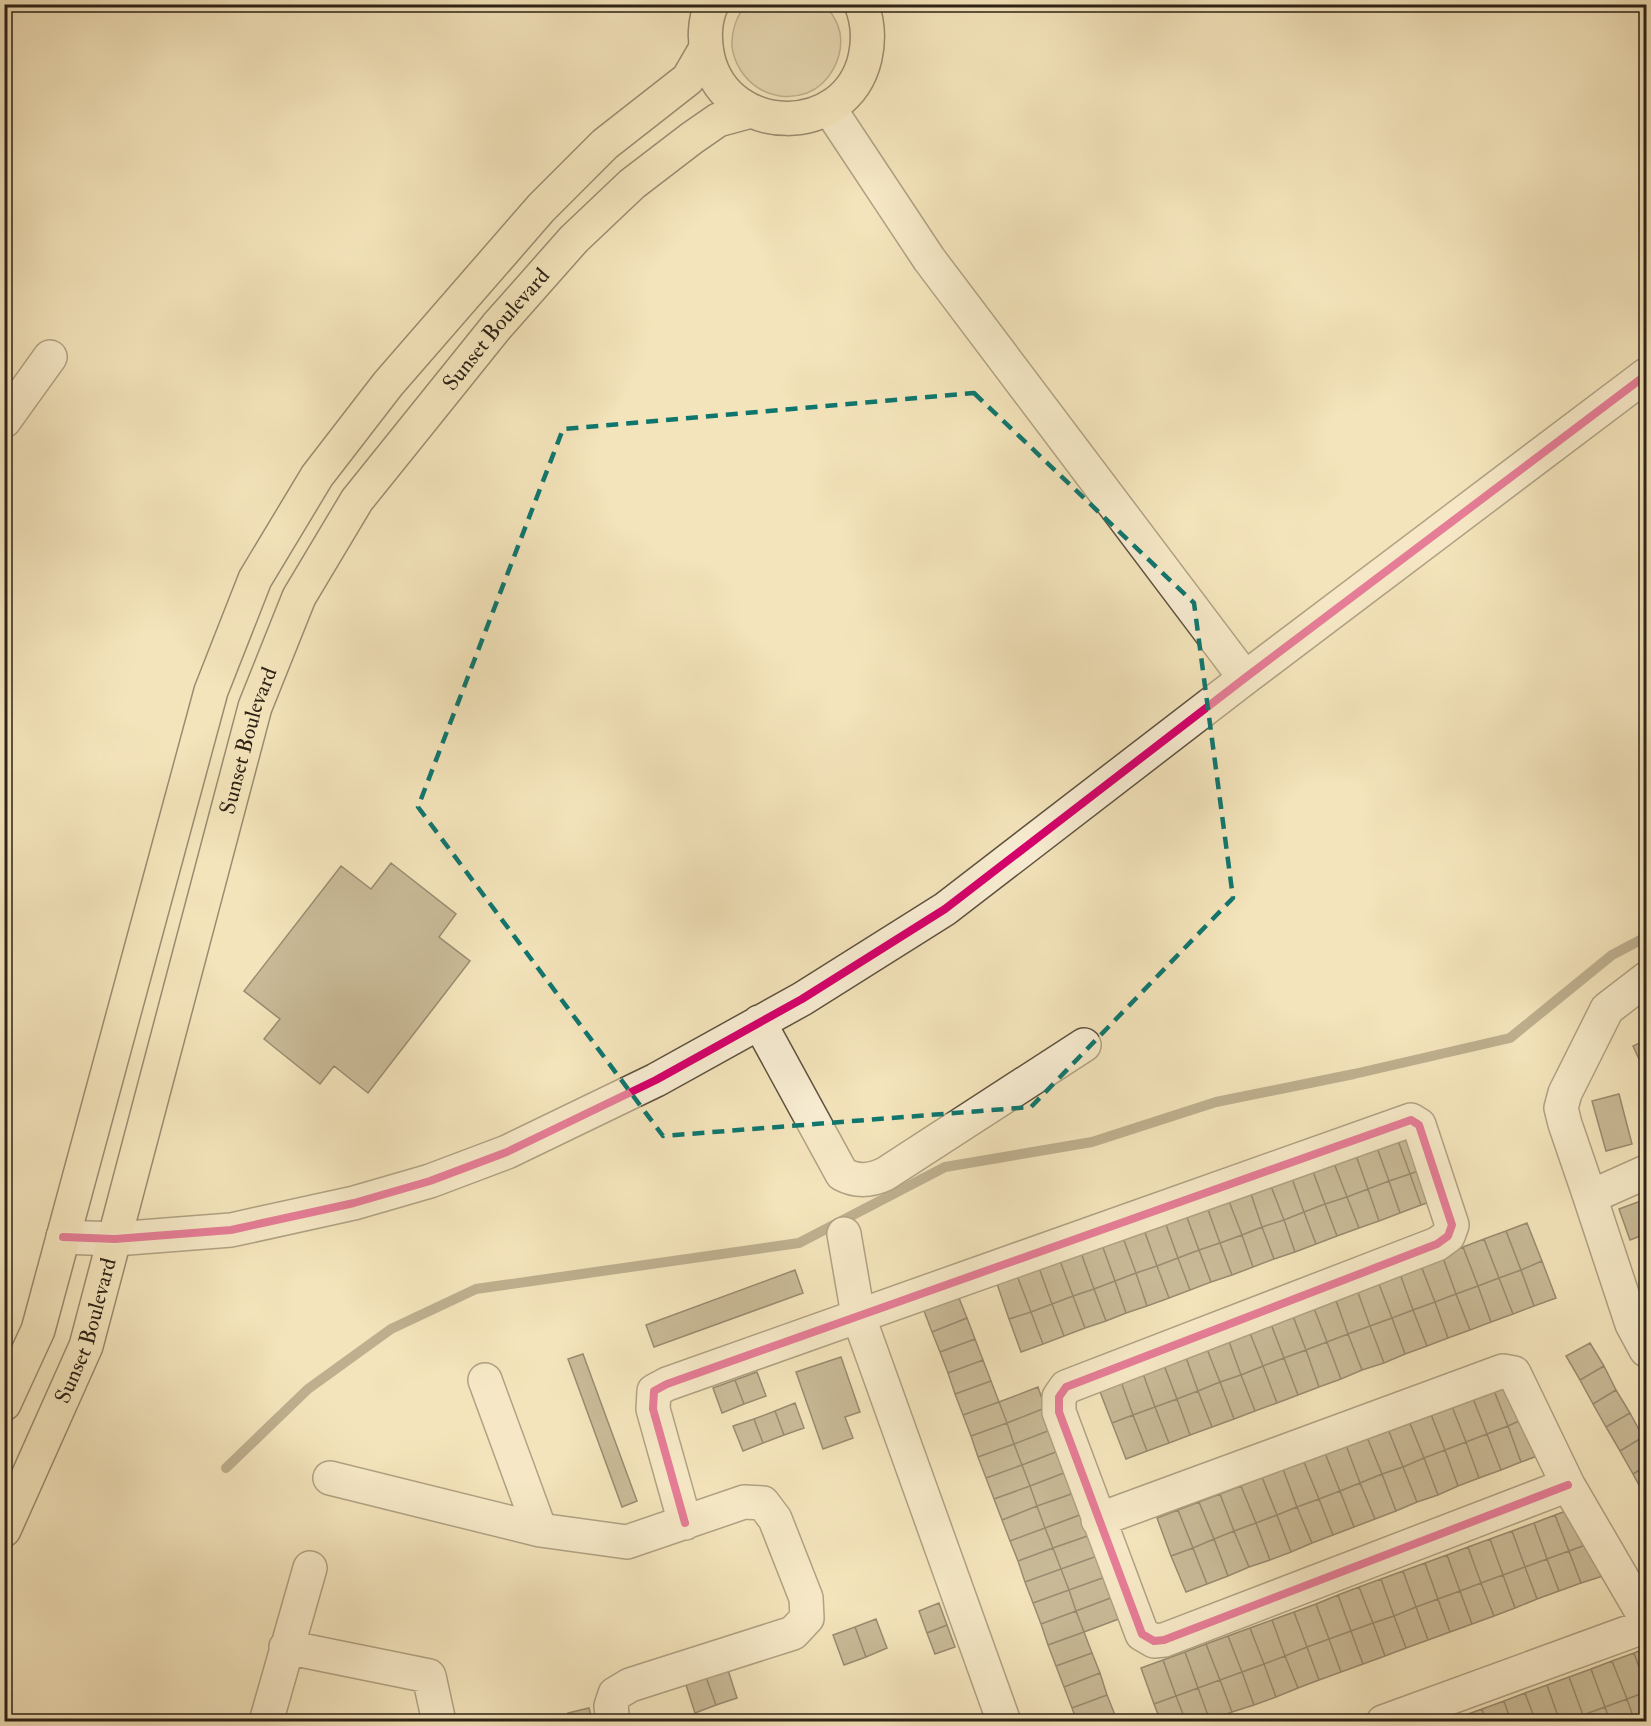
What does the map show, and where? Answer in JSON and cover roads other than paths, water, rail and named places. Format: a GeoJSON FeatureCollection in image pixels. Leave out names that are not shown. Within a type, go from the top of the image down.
{"type":"FeatureCollection","features":[{"type":"Feature","properties":{"kind":"main road"},"geometry":{"type":"LineString","coordinates":[[712,4],[706,29],[706,48],[711,68],[721,86],[734,100],[751,111],[771,118],[791,119],[811,116],[829,108],[844,96],[856,81],[864,65],[872,12]]}},
{"type":"Feature","properties":{"kind":"main road","name":"Sunset Boulevard"},"geometry":{"type":"LineString","coordinates":[[4,1404],[38,1330],[210,691],[255,579],[317,476],[387,384],[541,208],[605,144],[688,79],[706,48]]}},
{"type":"Feature","properties":{"kind":"main road","name":"Sunset Boulevard"},"geometry":{"type":"LineString","coordinates":[[4,1530],[86,1346],[255,707],[299,597],[357,500],[497,326],[574,240],[632,184],[692,138],[718,120],[751,111]]}},
{"type":"Feature","properties":{"kind":"street"},"geometry":{"type":"LineString","coordinates":[[829,108],[929,259],[1245,678]]}},
{"type":"Feature","properties":{"kind":"street"},"geometry":{"type":"LineString","coordinates":[[4,421],[50,357]]}},
{"type":"Feature","properties":{"kind":"street"},"geometry":{"type":"LineString","coordinates":[[63,1237],[115,1239],[231,1230],[354,1203],[430,1181],[518,1147],[656,1080],[802,999],[945,909],[1245,678],[1647,375]]}},
{"type":"Feature","properties":{"kind":"street"},"geometry":{"type":"LineString","coordinates":[[1642,1331],[1590,1197],[1561,1108],[1565,1093],[1607,1009],[1647,979]]}},
{"type":"Feature","properties":{"kind":"street"},"geometry":{"type":"LineString","coordinates":[[759,1023],[842,1174],[853,1180],[874,1180],[885,1174],[1084,1045]]}},
{"type":"Feature","properties":{"kind":"street"},"geometry":{"type":"LineString","coordinates":[[685,1523],[653,1409],[654,1391],[667,1384],[858,1315],[1411,1120],[1419,1125],[1452,1225],[1448,1236],[1437,1244],[1066,1387],[1059,1397],[1059,1412],[1142,1634],[1154,1641],[1175,1636],[1568,1485]]}},
{"type":"Feature","properties":{"kind":"street"},"geometry":{"type":"LineString","coordinates":[[1590,1197],[1647,1173]]}},
{"type":"Feature","properties":{"kind":"street"},"geometry":{"type":"LineString","coordinates":[[844,1234],[858,1315],[1004,1722]]}},
{"type":"Feature","properties":{"kind":"street"},"geometry":{"type":"LineString","coordinates":[[1098,1520],[1503,1371],[1514,1373],[1568,1485],[1647,1619]]}},
{"type":"Feature","properties":{"kind":"street"},"geometry":{"type":"LineString","coordinates":[[485,1380],[540,1530]]}},
{"type":"Feature","properties":{"kind":"street"},"geometry":{"type":"LineString","coordinates":[[330,1478],[540,1530],[627,1542],[744,1502],[763,1503],[775,1519],[806,1598],[807,1618],[793,1633],[630,1685],[615,1694],[611,1707],[612,1722]]}},
{"type":"Feature","properties":{"kind":"street"},"geometry":{"type":"LineString","coordinates":[[266,1722],[310,1568]]}},
{"type":"Feature","properties":{"kind":"street"},"geometry":{"type":"LineString","coordinates":[[1383,1722],[1647,1626]]}},
{"type":"Feature","properties":{"kind":"street"},"geometry":{"type":"LineString","coordinates":[[286,1647],[429,1676],[439,1722]]}},
{"type":"Feature","properties":{"kind":"waterway"},"geometry":{"type":"LineString","coordinates":[[226,1468],[308,1389],[391,1329],[476,1289],[799,1243],[945,1167],[1092,1142],[1216,1102],[1354,1074],[1510,1038],[1612,955],[1646,937]]}}]}
